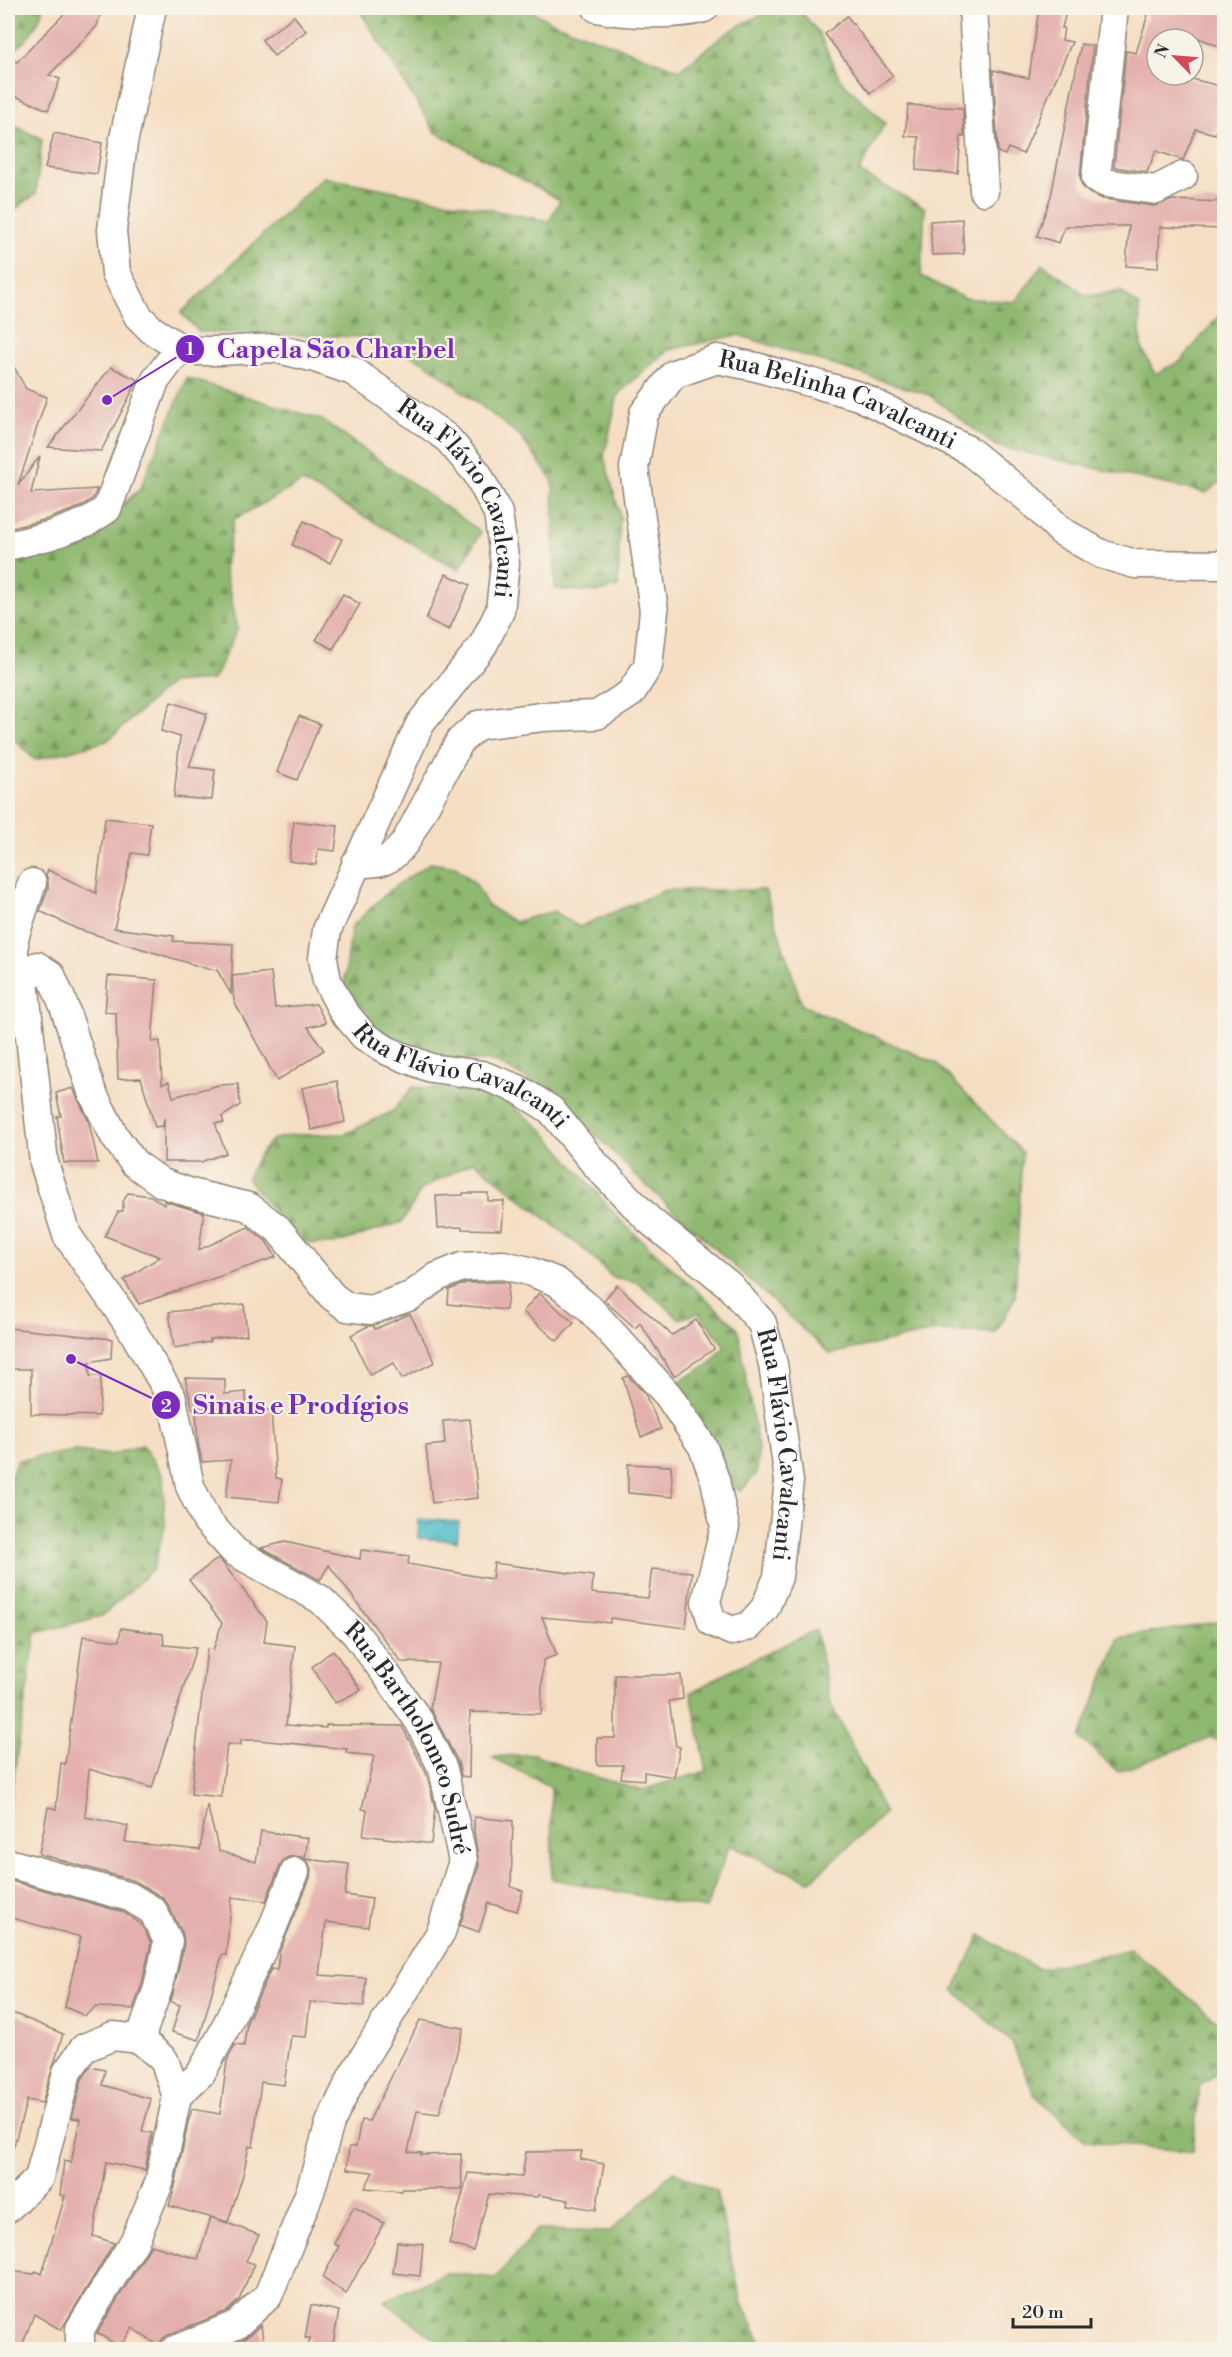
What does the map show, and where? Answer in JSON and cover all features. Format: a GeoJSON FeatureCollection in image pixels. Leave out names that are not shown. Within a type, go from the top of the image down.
{"type":"FeatureCollection","features":[{"type":"Feature","properties":{"kind":"street","name":"Rua Flávio Cavalcanti"},"geometry":{"type":"LineString","coordinates":[[24,981],[37,966],[51,975],[92,1092],[115,1137],[134,1163],[162,1183],[249,1207],[278,1229],[332,1296],[347,1307],[371,1310],[411,1296],[437,1277],[462,1267],[503,1265],[529,1271],[557,1282],[589,1308],[668,1395],[703,1447],[715,1480],[725,1527],[706,1602],[712,1622],[732,1631],[749,1626],[765,1608],[778,1577],[789,1481],[773,1364],[762,1323],[729,1285],[649,1220],[596,1165],[551,1110],[518,1089],[482,1075],[431,1068],[388,1052],[364,1036],[343,1011],[327,981],[323,958],[327,930],[420,724],[483,645],[500,611],[505,564],[498,513],[477,473],[447,438],[353,371],[315,358],[274,348],[220,351],[180,348],[152,330],[138,316],[116,273],[112,230],[123,142],[152,8]]}},
{"type":"Feature","properties":{"kind":"street"},"geometry":{"type":"LineString","coordinates":[[597,8],[632,11],[704,8]]}},
{"type":"Feature","properties":{"kind":"street"},"geometry":{"type":"LineString","coordinates":[[973,8],[984,191]]}},
{"type":"Feature","properties":{"kind":"street"},"geometry":{"type":"LineString","coordinates":[[1114,8],[1096,178],[1106,183],[1156,190],[1183,176]]}},
{"type":"Feature","properties":{"kind":"street"},"geometry":{"type":"LineString","coordinates":[[8,546],[52,535],[87,522],[107,508],[155,381],[180,348]]}},
{"type":"Feature","properties":{"kind":"street","name":"Rua Belinha Cavalcanti"},"geometry":{"type":"LineString","coordinates":[[356,863],[382,862],[396,854],[406,841],[460,741],[478,725],[542,717],[597,715],[631,693],[648,666],[654,611],[634,468],[644,413],[674,374],[717,359],[756,367],[859,396],[968,450],[1030,500],[1061,531],[1101,554],[1135,564],[1224,565]]}},
{"type":"Feature","properties":{"kind":"street"},"geometry":{"type":"LineString","coordinates":[[24,981],[14,956],[14,938],[32,883]]}},
{"type":"Feature","properties":{"kind":"street","name":"Rua Bartholomeo Sudré"},"geometry":{"type":"LineString","coordinates":[[24,981],[44,1163],[67,1235],[130,1328],[172,1398],[190,1486],[206,1520],[235,1552],[320,1599],[355,1633],[419,1721],[443,1769],[463,1861],[441,1932],[353,2075],[330,2123],[310,2192],[268,2296],[236,2325],[175,2349]]}},
{"type":"Feature","properties":{"kind":"street"},"geometry":{"type":"LineString","coordinates":[[8,1863],[130,1897],[153,1911],[168,1941],[158,1988],[140,2039]]}},
{"type":"Feature","properties":{"kind":"street"},"geometry":{"type":"LineString","coordinates":[[177,2096],[201,2073],[223,2032],[272,1929],[295,1872]]}},
{"type":"Feature","properties":{"kind":"street"},"geometry":{"type":"LineString","coordinates":[[8,2208],[39,2178],[67,2072],[84,2048],[113,2036],[140,2039],[164,2060],[177,2096],[159,2183],[134,2242],[80,2329],[80,2349]]}},
{"type":"Feature","properties":{"kind":"green space"},"geometry":{"type":"Polygon","coordinates":[[[8,8],[43,8],[30,35],[20,46],[8,53],[8,8]]]}},
{"type":"Feature","properties":{"kind":"green space"},"geometry":{"type":"Polygon","coordinates":[[[351,8],[527,8],[549,21],[680,70],[706,48],[749,20],[781,10],[798,8],[819,33],[840,79],[885,123],[859,172],[925,208],[921,276],[964,298],[1015,302],[1043,264],[1087,296],[1120,291],[1139,306],[1141,346],[1155,374],[1181,361],[1224,310],[1224,479],[1206,493],[996,446],[929,395],[738,335],[668,350],[618,394],[604,457],[620,515],[618,587],[599,592],[555,589],[553,481],[520,436],[424,362],[367,337],[199,332],[181,313],[323,177],[549,221],[560,200],[435,132],[360,11],[351,8]]]}},
{"type":"Feature","properties":{"kind":"green space"},"geometry":{"type":"Polygon","coordinates":[[[8,123],[42,139],[36,194],[8,214],[8,123]]]}},
{"type":"Feature","properties":{"kind":"green space"},"geometry":{"type":"Polygon","coordinates":[[[187,378],[322,420],[481,532],[459,570],[303,482],[234,519],[224,569],[238,628],[213,680],[171,683],[107,741],[35,760],[8,733],[8,554],[86,537],[140,489],[187,378]]]}},
{"type":"Feature","properties":{"kind":"green space"},"geometry":{"type":"Polygon","coordinates":[[[430,863],[456,867],[475,883],[487,905],[514,922],[554,911],[579,927],[665,890],[765,890],[802,1005],[936,1063],[1022,1152],[1015,1297],[996,1333],[937,1331],[830,1354],[633,1173],[559,1096],[493,1061],[451,1060],[407,1051],[375,1031],[344,984],[352,926],[390,890],[430,863]]]}},
{"type":"Feature","properties":{"kind":"green space"},"geometry":{"type":"Polygon","coordinates":[[[413,1087],[495,1093],[542,1129],[623,1223],[738,1328],[758,1449],[757,1473],[740,1492],[724,1475],[678,1382],[710,1364],[725,1346],[699,1313],[680,1319],[637,1282],[612,1277],[588,1253],[474,1161],[422,1189],[402,1222],[334,1244],[298,1243],[247,1178],[271,1140],[292,1135],[345,1134],[393,1111],[413,1087]]]}},
{"type":"Feature","properties":{"kind":"green space"},"geometry":{"type":"Polygon","coordinates":[[[142,1445],[163,1475],[165,1526],[153,1569],[102,1616],[36,1633],[8,1811],[8,1483],[18,1460],[76,1451],[111,1455],[142,1445]]]}},
{"type":"Feature","properties":{"kind":"green space"},"geometry":{"type":"Polygon","coordinates":[[[1224,1621],[1224,1746],[1211,1737],[1118,1772],[1080,1738],[1119,1638],[1224,1621]]]}},
{"type":"Feature","properties":{"kind":"green space"},"geometry":{"type":"Polygon","coordinates":[[[816,1630],[830,1702],[885,1813],[810,1881],[729,1845],[706,1909],[552,1879],[551,1787],[491,1757],[534,1754],[578,1772],[641,1790],[707,1771],[691,1693],[731,1670],[816,1630]]]}},
{"type":"Feature","properties":{"kind":"green space"},"geometry":{"type":"Polygon","coordinates":[[[980,1935],[1038,1969],[1131,1949],[1217,2021],[1224,2017],[1224,2068],[1199,2086],[1193,2152],[1086,2141],[1034,2094],[1012,2043],[954,1990],[980,1935]]]}},
{"type":"Feature","properties":{"kind":"green space"},"geometry":{"type":"Polygon","coordinates":[[[673,2171],[716,2191],[742,2304],[765,2349],[444,2349],[441,2344],[384,2301],[446,2273],[495,2278],[536,2230],[609,2232],[673,2171]]]}},
{"type":"Feature","properties":{"kind":"water"},"geometry":{"type":"Polygon","coordinates":[[[419,1519],[459,1522],[457,1541],[418,1538],[419,1519]]]}},
{"type":"Feature","properties":{"kind":"building"},"geometry":{"type":"Polygon","coordinates":[[[70,8],[102,8],[97,26],[49,75],[60,79],[48,110],[8,93],[8,58],[17,62],[70,8]]]}},
{"type":"Feature","properties":{"kind":"building"},"geometry":{"type":"Polygon","coordinates":[[[1039,8],[1067,8],[1062,28],[1064,28],[1062,40],[1072,42],[1023,154],[1008,148],[1005,155],[998,152],[993,70],[1029,78],[1039,8]]]}},
{"type":"Feature","properties":{"kind":"building"},"geometry":{"type":"Polygon","coordinates":[[[1150,8],[1224,8],[1224,48],[1205,41],[1205,27],[1145,27],[1145,87],[1205,87],[1205,82],[1224,87],[1224,100],[1215,134],[1196,129],[1183,160],[1156,151],[1147,172],[1114,167],[1126,51],[1136,53],[1150,8]]]}},
{"type":"Feature","properties":{"kind":"building"},"geometry":{"type":"Polygon","coordinates":[[[294,16],[306,31],[274,56],[262,40],[294,16]]]}},
{"type":"Feature","properties":{"kind":"building"},"geometry":{"type":"Polygon","coordinates":[[[847,16],[893,76],[870,93],[825,34],[847,16]]]}},
{"type":"Feature","properties":{"kind":"building"},"geometry":{"type":"Polygon","coordinates":[[[1081,44],[1093,46],[1080,176],[1082,186],[1089,193],[1103,199],[1154,206],[1173,200],[1224,202],[1224,229],[1160,227],[1158,268],[1126,266],[1129,226],[1065,226],[1059,243],[1037,236],[1051,196],[1081,44]]]}},
{"type":"Feature","properties":{"kind":"building"},"geometry":{"type":"Polygon","coordinates":[[[908,105],[963,108],[964,137],[961,136],[958,174],[916,170],[919,137],[905,136],[908,105]]]}},
{"type":"Feature","properties":{"kind":"building"},"geometry":{"type":"Polygon","coordinates":[[[54,133],[102,143],[97,174],[45,168],[54,133]]]}},
{"type":"Feature","properties":{"kind":"building"},"geometry":{"type":"Polygon","coordinates":[[[962,219],[964,254],[932,255],[930,221],[962,219]]]}},
{"type":"Feature","properties":{"kind":"building"},"geometry":{"type":"Polygon","coordinates":[[[8,356],[26,389],[47,397],[18,485],[40,456],[31,493],[97,489],[93,498],[80,507],[47,519],[8,529],[8,356]]]}},
{"type":"Feature","properties":{"kind":"building"},"geometry":{"type":"Polygon","coordinates":[[[111,367],[138,380],[101,451],[48,447],[111,367]]]}},
{"type":"Feature","properties":{"kind":"building"},"geometry":{"type":"Polygon","coordinates":[[[304,521],[342,539],[330,563],[292,545],[304,521]]]}},
{"type":"Feature","properties":{"kind":"building"},"geometry":{"type":"Polygon","coordinates":[[[446,574],[470,585],[449,630],[426,619],[446,574]]]}},
{"type":"Feature","properties":{"kind":"building"},"geometry":{"type":"Polygon","coordinates":[[[343,594],[360,604],[333,649],[316,640],[343,594]]]}},
{"type":"Feature","properties":{"kind":"building"},"geometry":{"type":"Polygon","coordinates":[[[171,702],[207,714],[189,767],[215,770],[212,800],[174,797],[180,737],[161,731],[171,702]]]}},
{"type":"Feature","properties":{"kind":"building"},"geometry":{"type":"Polygon","coordinates":[[[299,716],[320,724],[297,780],[277,772],[299,716]]]}},
{"type":"Feature","properties":{"kind":"building"},"geometry":{"type":"Polygon","coordinates":[[[105,818],[151,823],[147,855],[132,853],[114,928],[174,936],[173,941],[233,944],[231,994],[217,970],[77,929],[40,911],[48,888],[46,875],[48,870],[96,893],[105,818]]]}},
{"type":"Feature","properties":{"kind":"building"},"geometry":{"type":"Polygon","coordinates":[[[294,821],[338,826],[335,851],[318,849],[316,865],[289,861],[294,821]]]}},
{"type":"Feature","properties":{"kind":"building"},"geometry":{"type":"Polygon","coordinates":[[[271,972],[275,1008],[316,1004],[326,1023],[308,1027],[324,1050],[277,1081],[234,1001],[232,976],[271,972]]]}},
{"type":"Feature","properties":{"kind":"building"},"geometry":{"type":"Polygon","coordinates":[[[108,976],[157,980],[152,1042],[160,1041],[162,1084],[169,1082],[173,1097],[219,1085],[238,1084],[240,1105],[222,1117],[224,1123],[215,1123],[226,1153],[201,1162],[164,1162],[164,1118],[163,1126],[155,1127],[141,1078],[118,1079],[116,1013],[105,1012],[108,976]]]}},
{"type":"Feature","properties":{"kind":"building"},"geometry":{"type":"Polygon","coordinates":[[[337,1081],[345,1122],[311,1130],[302,1088],[337,1081]]]}},
{"type":"Feature","properties":{"kind":"building"},"geometry":{"type":"Polygon","coordinates":[[[73,1088],[89,1122],[98,1163],[64,1163],[57,1116],[61,1116],[56,1093],[73,1088]]]}},
{"type":"Feature","properties":{"kind":"building"},"geometry":{"type":"Polygon","coordinates":[[[128,1193],[151,1196],[164,1205],[164,1201],[204,1213],[199,1250],[248,1227],[266,1241],[276,1257],[139,1304],[124,1280],[160,1257],[105,1236],[118,1212],[123,1211],[123,1202],[128,1193]]]}},
{"type":"Feature","properties":{"kind":"building"},"geometry":{"type":"Polygon","coordinates":[[[463,1193],[488,1193],[488,1201],[504,1201],[502,1230],[438,1228],[436,1196],[463,1195],[463,1193]]]}},
{"type":"Feature","properties":{"kind":"building"},"geometry":{"type":"Polygon","coordinates":[[[466,1283],[509,1283],[506,1310],[448,1304],[449,1290],[466,1283]]]}},
{"type":"Feature","properties":{"kind":"building"},"geometry":{"type":"Polygon","coordinates":[[[617,1285],[672,1335],[696,1320],[714,1349],[674,1376],[640,1323],[635,1328],[604,1300],[617,1285]]]}},
{"type":"Feature","properties":{"kind":"building"},"geometry":{"type":"Polygon","coordinates":[[[539,1293],[574,1323],[557,1341],[523,1312],[539,1293]]]}},
{"type":"Feature","properties":{"kind":"building"},"geometry":{"type":"Polygon","coordinates":[[[244,1304],[247,1335],[210,1339],[210,1342],[174,1348],[169,1312],[244,1304]]]}},
{"type":"Feature","properties":{"kind":"building"},"geometry":{"type":"Polygon","coordinates":[[[410,1314],[435,1362],[402,1379],[394,1363],[370,1375],[351,1335],[368,1326],[374,1326],[375,1329],[410,1314]]]}},
{"type":"Feature","properties":{"kind":"building"},"geometry":{"type":"Polygon","coordinates":[[[8,1328],[112,1339],[111,1358],[89,1362],[90,1376],[101,1376],[99,1416],[31,1414],[31,1369],[8,1369],[8,1328]]]}},
{"type":"Feature","properties":{"kind":"building"},"geometry":{"type":"Polygon","coordinates":[[[628,1376],[645,1394],[661,1429],[641,1437],[623,1378],[628,1376]]]}},
{"type":"Feature","properties":{"kind":"building"},"geometry":{"type":"Polygon","coordinates":[[[185,1378],[225,1379],[225,1394],[246,1392],[247,1412],[271,1410],[276,1478],[282,1479],[279,1502],[226,1497],[231,1460],[202,1462],[196,1410],[193,1410],[185,1378]]]}},
{"type":"Feature","properties":{"kind":"building"},"geometry":{"type":"Polygon","coordinates":[[[470,1419],[478,1498],[432,1503],[426,1446],[445,1444],[443,1421],[470,1419]]]}},
{"type":"Feature","properties":{"kind":"building"},"geometry":{"type":"Polygon","coordinates":[[[628,1464],[671,1466],[673,1497],[628,1493],[628,1464]]]}},
{"type":"Feature","properties":{"kind":"building"},"geometry":{"type":"Polygon","coordinates":[[[285,1542],[360,1559],[361,1550],[409,1556],[408,1564],[492,1579],[494,1563],[593,1576],[592,1593],[648,1598],[652,1569],[692,1572],[686,1628],[610,1618],[610,1623],[542,1617],[557,1655],[543,1660],[541,1714],[470,1712],[469,1777],[461,1776],[458,1762],[430,1708],[438,1663],[401,1662],[329,1565],[320,1580],[261,1548],[285,1542]]]}},
{"type":"Feature","properties":{"kind":"building"},"geometry":{"type":"Polygon","coordinates":[[[219,1558],[267,1621],[264,1642],[295,1646],[286,1725],[326,1728],[326,1725],[402,1726],[427,1775],[435,1808],[431,1844],[363,1835],[367,1810],[362,1809],[374,1756],[346,1753],[347,1749],[258,1740],[241,1740],[241,1745],[227,1744],[221,1797],[191,1794],[207,1649],[213,1650],[222,1623],[189,1580],[219,1558]]]}},
{"type":"Feature","properties":{"kind":"building"},"geometry":{"type":"Polygon","coordinates":[[[121,1628],[163,1634],[164,1645],[196,1648],[152,1788],[89,1769],[85,1817],[128,1826],[125,1842],[200,1850],[207,1805],[219,1851],[256,1862],[261,1831],[308,1838],[305,1859],[349,1864],[345,1895],[372,1899],[368,1927],[326,1922],[319,1975],[366,1978],[364,2006],[310,2002],[306,2037],[291,2036],[284,2085],[261,2082],[253,2147],[249,2146],[243,2175],[228,2222],[169,2206],[188,2122],[192,2109],[220,2114],[227,2061],[235,2045],[244,2046],[247,2022],[271,1969],[277,1970],[279,1953],[310,1878],[311,1869],[302,1857],[292,1856],[284,1859],[280,1865],[266,1901],[232,1897],[226,1955],[222,1955],[199,2040],[172,2032],[180,2005],[171,2002],[184,1944],[183,1934],[167,1903],[162,1897],[135,1881],[39,1854],[48,1807],[56,1809],[61,1763],[65,1764],[83,1636],[119,1641],[121,1628]]]}},
{"type":"Feature","properties":{"kind":"building"},"geometry":{"type":"Polygon","coordinates":[[[333,1650],[361,1690],[335,1703],[312,1667],[333,1650]]]}},
{"type":"Feature","properties":{"kind":"building"},"geometry":{"type":"Polygon","coordinates":[[[615,1675],[681,1675],[683,1699],[669,1701],[676,1746],[680,1747],[674,1777],[644,1772],[644,1780],[621,1778],[623,1765],[597,1765],[597,1738],[615,1738],[615,1675]]]}},
{"type":"Feature","properties":{"kind":"building"},"geometry":{"type":"Polygon","coordinates":[[[474,1817],[513,1821],[511,1887],[523,1891],[517,1911],[488,1903],[479,1932],[460,1925],[479,1865],[474,1817]]]}},
{"type":"Feature","properties":{"kind":"building"},"geometry":{"type":"Polygon","coordinates":[[[8,1880],[123,1912],[140,1923],[151,1943],[142,1984],[133,2009],[96,2007],[85,2016],[65,2007],[81,1937],[8,1917],[8,1880]]]}},
{"type":"Feature","properties":{"kind":"building"},"geometry":{"type":"Polygon","coordinates":[[[8,2011],[63,2034],[42,2103],[27,2100],[13,2149],[8,2148],[8,2011]]]}},
{"type":"Feature","properties":{"kind":"building"},"geometry":{"type":"Polygon","coordinates":[[[420,2020],[464,2028],[439,2114],[417,2111],[408,2152],[422,2153],[421,2155],[461,2154],[462,2189],[402,2189],[401,2191],[365,2188],[373,2172],[347,2169],[349,2147],[356,2147],[361,2120],[369,2121],[420,2020]]]}},
{"type":"Feature","properties":{"kind":"building"},"geometry":{"type":"Polygon","coordinates":[[[90,2067],[105,2070],[102,2085],[151,2099],[142,2131],[152,2133],[145,2170],[106,2162],[93,2236],[114,2243],[61,2330],[34,2314],[21,2349],[8,2349],[8,2271],[34,2274],[36,2271],[42,2274],[65,2196],[60,2195],[64,2161],[71,2163],[80,2119],[72,2118],[82,2079],[90,2067]]]}},
{"type":"Feature","properties":{"kind":"building"},"geometry":{"type":"Polygon","coordinates":[[[582,2151],[580,2159],[604,2164],[596,2210],[568,2205],[569,2200],[538,2195],[538,2197],[489,2194],[473,2251],[449,2244],[468,2173],[522,2177],[526,2152],[582,2151]]]}},
{"type":"Feature","properties":{"kind":"building"},"geometry":{"type":"Polygon","coordinates":[[[354,2207],[384,2223],[346,2294],[323,2277],[339,2246],[334,2244],[354,2207]]]}},
{"type":"Feature","properties":{"kind":"building"},"geometry":{"type":"Polygon","coordinates":[[[211,2217],[259,2235],[246,2261],[254,2264],[239,2300],[227,2311],[168,2335],[162,2339],[159,2346],[132,2328],[120,2347],[97,2333],[151,2245],[198,2259],[211,2217]]]}},
{"type":"Feature","properties":{"kind":"building"},"geometry":{"type":"Polygon","coordinates":[[[397,2242],[423,2244],[420,2276],[393,2273],[397,2242]]]}},
{"type":"Feature","properties":{"kind":"building"},"geometry":{"type":"Polygon","coordinates":[[[311,2305],[339,2311],[332,2349],[308,2349],[310,2338],[305,2338],[311,2305]]]}},
{"type":"Feature","properties":{"kind":"building"},"geometry":{"type":"Polygon","coordinates":[[[261,2325],[264,2349],[220,2349],[243,2340],[261,2325]]]}},
{"type":"Feature","properties":{"kind":"place","name":"Capela São Charbel"},"geometry":{"type":"Point","coordinates":[107,400]}},
{"type":"Feature","properties":{"kind":"place","name":"Sinais e Prodígios"},"geometry":{"type":"Point","coordinates":[71,1359]}}]}
